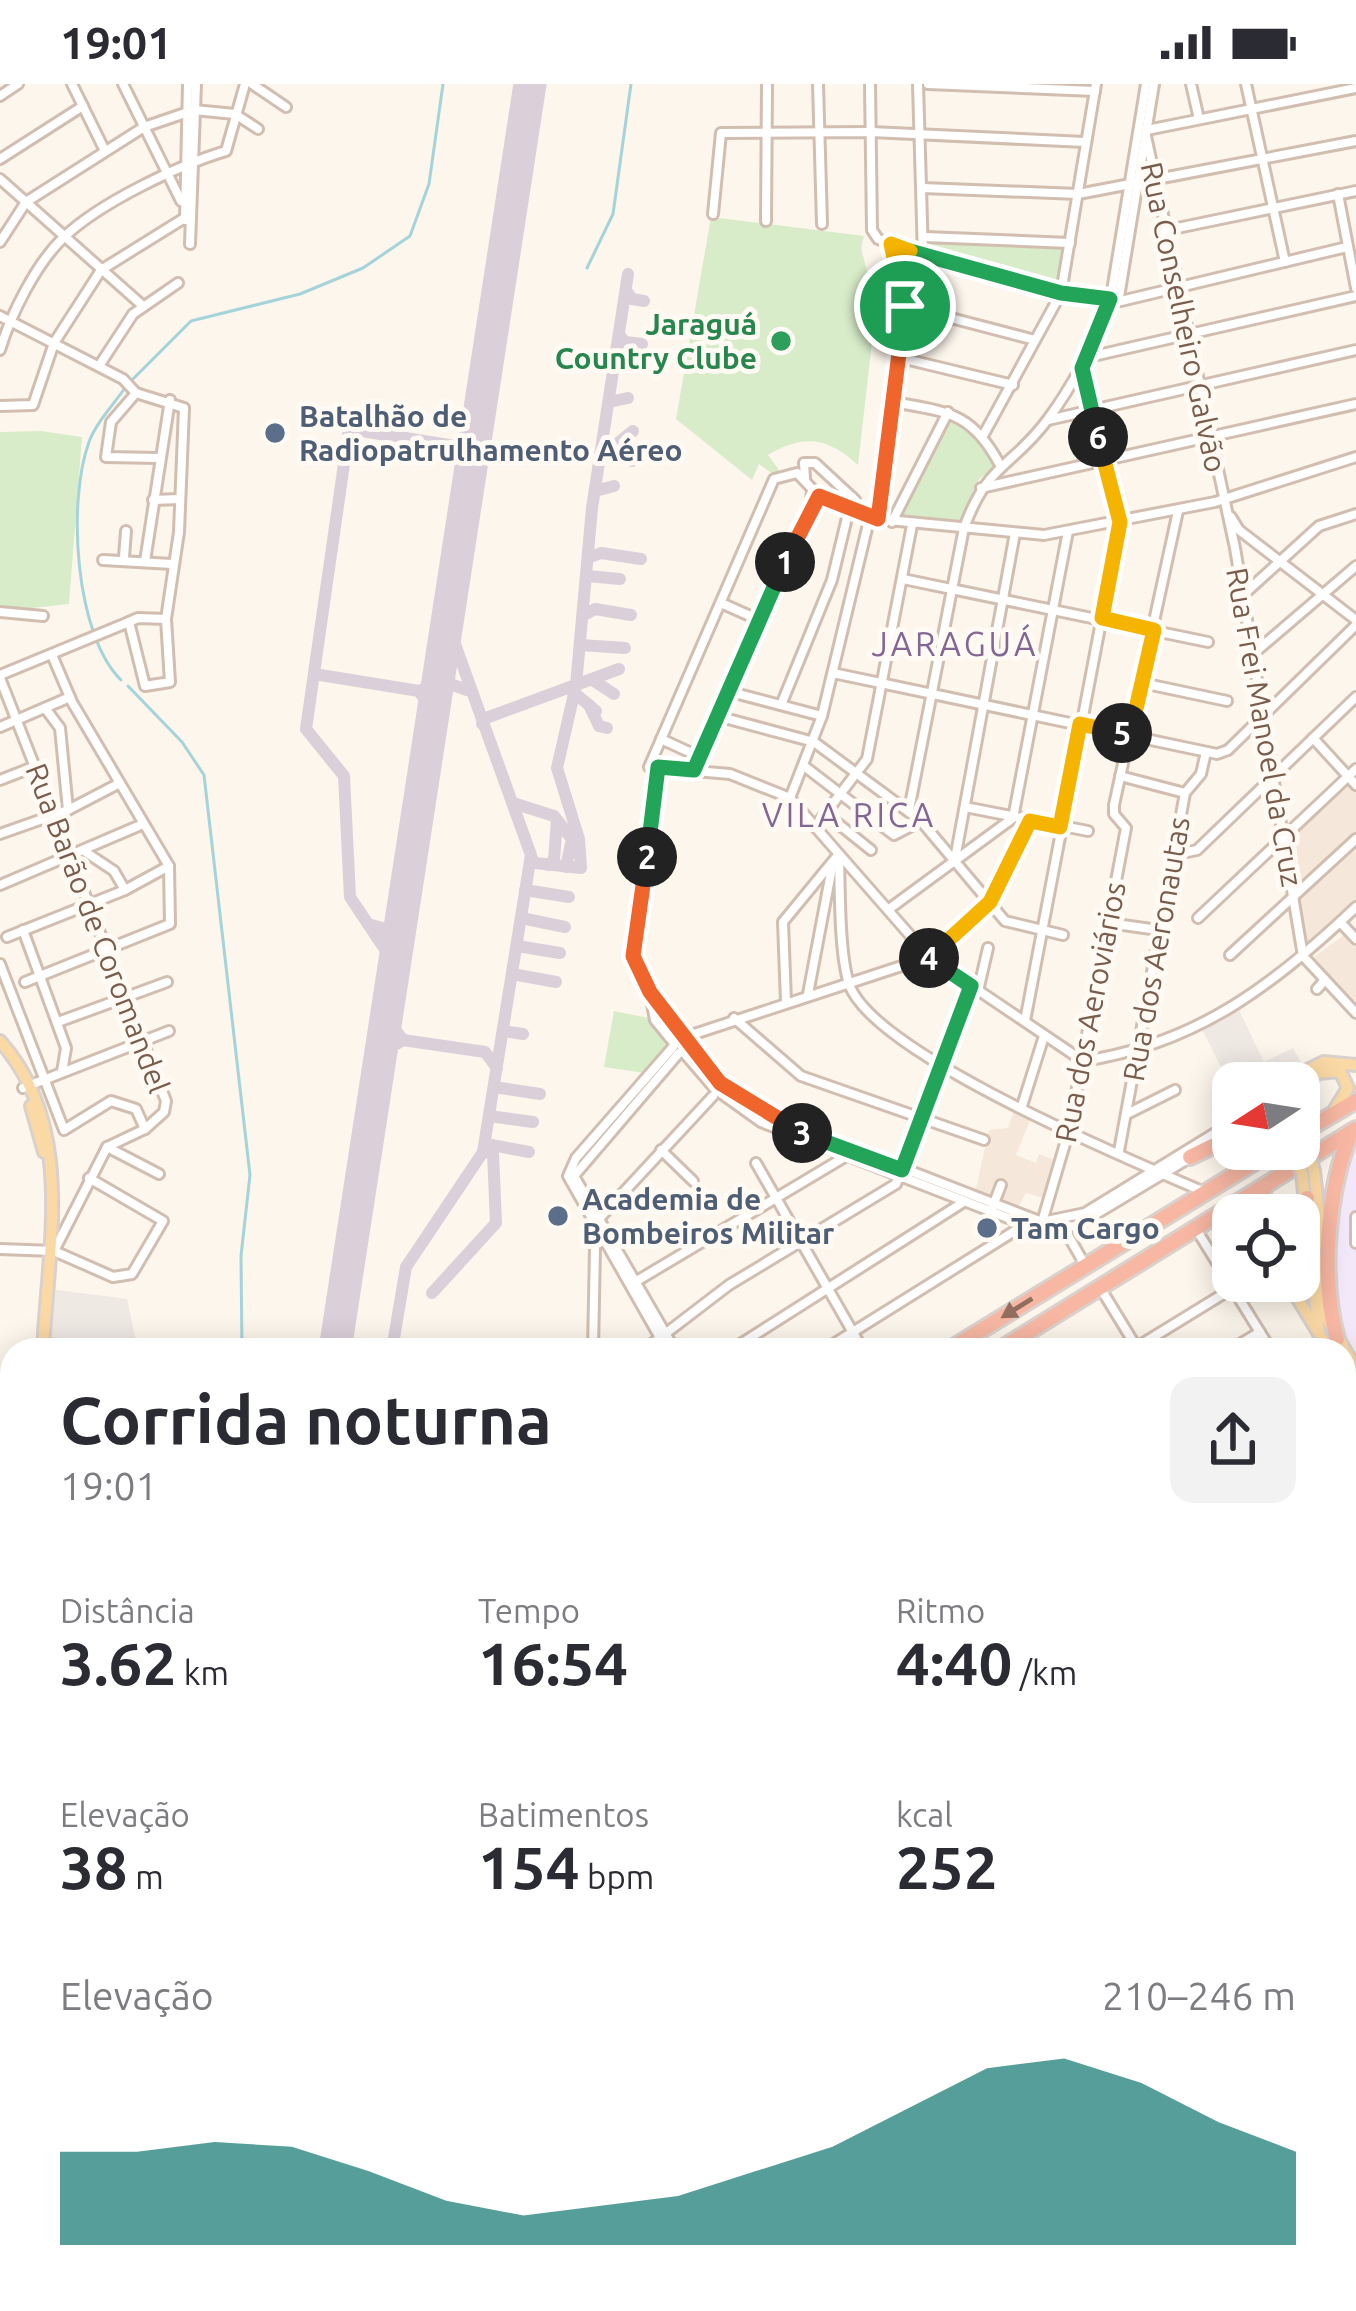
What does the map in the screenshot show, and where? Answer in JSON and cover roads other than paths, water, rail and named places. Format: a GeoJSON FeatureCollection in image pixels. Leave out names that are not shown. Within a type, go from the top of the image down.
{"type":"FeatureCollection","features":[{"type":"Feature","properties":{"kind":"highway"},"geometry":{"type":"LineString","coordinates":[[1320,1120],[1356,1101]]}},
{"type":"Feature","properties":{"kind":"highway"},"geometry":{"type":"LineString","coordinates":[[1250,1194],[1353,1130]]}},
{"type":"Feature","properties":{"kind":"highway"},"geometry":{"type":"LineString","coordinates":[[1333,1338],[1329,1275],[1335,1196],[1353,1130]]}},
{"type":"Feature","properties":{"kind":"highway"},"geometry":{"type":"LineString","coordinates":[[1190,1157],[1212,1143]]}},
{"type":"Feature","properties":{"kind":"highway"},"geometry":{"type":"LineString","coordinates":[[969,1338],[1239,1170]]}},
{"type":"Feature","properties":{"kind":"highway"},"geometry":{"type":"LineString","coordinates":[[1261,1194],[1267,1184]]}},
{"type":"Feature","properties":{"kind":"highway"},"geometry":{"type":"LineString","coordinates":[[1018,1338],[1212,1216]]}},
{"type":"Feature","properties":{"kind":"main road"},"geometry":{"type":"LineString","coordinates":[[0,1041],[26,1087],[44,1146],[48,1250],[41,1338]]}},
{"type":"Feature","properties":{"kind":"main road"},"geometry":{"type":"LineString","coordinates":[[0,1051],[26,1087]]}},
{"type":"Feature","properties":{"kind":"main road"},"geometry":{"type":"LineString","coordinates":[[1320,1064],[1356,1065]]}},
{"type":"Feature","properties":{"kind":"main road"},"geometry":{"type":"LineString","coordinates":[[1320,1073],[1340,1071],[1348,1088],[1328,1116]]}},
{"type":"Feature","properties":{"kind":"main road"},"geometry":{"type":"LineString","coordinates":[[1307,1170],[1322,1207],[1322,1301],[1331,1338]]}},
{"type":"Feature","properties":{"kind":"main road"},"geometry":{"type":"LineString","coordinates":[[1310,1170],[1313,1194]]}},
{"type":"Feature","properties":{"kind":"main road"},"geometry":{"type":"LineString","coordinates":[[1308,1194],[1311,1176]]}},
{"type":"Feature","properties":{"kind":"main road"},"geometry":{"type":"LineString","coordinates":[[1300,1302],[1325,1338]]}},
{"type":"Feature","properties":{"kind":"main road"},"geometry":{"type":"LineString","coordinates":[[1314,1302],[1319,1334]]}},
{"type":"Feature","properties":{"kind":"street"},"geometry":{"type":"LineString","coordinates":[[72,84],[104,149]]}},
{"type":"Feature","properties":{"kind":"street"},"geometry":{"type":"LineString","coordinates":[[123,84],[182,202],[190,244]]}},
{"type":"Feature","properties":{"kind":"street"},"geometry":{"type":"LineString","coordinates":[[187,216],[192,84]]}},
{"type":"Feature","properties":{"kind":"street"},"geometry":{"type":"LineString","coordinates":[[0,350],[4,319],[63,238],[165,172],[226,151],[249,84],[286,107]]}},
{"type":"Feature","properties":{"kind":"street"},"geometry":{"type":"LineString","coordinates":[[766,221],[767,84]]}},
{"type":"Feature","properties":{"kind":"street"},"geometry":{"type":"LineString","coordinates":[[818,84],[823,224]]}},
{"type":"Feature","properties":{"kind":"street"},"geometry":{"type":"LineString","coordinates":[[870,84],[872,230],[891,244],[923,256],[1061,293],[1114,300],[1347,247]]}},
{"type":"Feature","properties":{"kind":"street"},"geometry":{"type":"LineString","coordinates":[[918,84],[923,256]]}},
{"type":"Feature","properties":{"kind":"street"},"geometry":{"type":"LineString","coordinates":[[928,84],[1096,88],[1061,293],[984,434]]}},
{"type":"Feature","properties":{"kind":"street"},"geometry":{"type":"LineString","coordinates":[[1133,185],[1146,133],[1150,84]]}},
{"type":"Feature","properties":{"kind":"street"},"geometry":{"type":"LineString","coordinates":[[909,810],[964,528],[980,488],[1048,420],[1081,373],[1114,300],[1150,84]]}},
{"type":"Feature","properties":{"kind":"street"},"geometry":{"type":"LineString","coordinates":[[1190,84],[1199,119]]}},
{"type":"Feature","properties":{"kind":"street"},"geometry":{"type":"LineString","coordinates":[[1246,84],[1285,262]]}},
{"type":"Feature","properties":{"kind":"street"},"geometry":{"type":"LineString","coordinates":[[1296,84],[1300,100]]}},
{"type":"Feature","properties":{"kind":"street"},"geometry":{"type":"LineString","coordinates":[[0,95],[16,85]]}},
{"type":"Feature","properties":{"kind":"street"},"geometry":{"type":"LineString","coordinates":[[1146,133],[1356,87]]}},
{"type":"Feature","properties":{"kind":"street"},"geometry":{"type":"LineString","coordinates":[[0,159],[82,106]]}},
{"type":"Feature","properties":{"kind":"street"},"geometry":{"type":"LineString","coordinates":[[0,242],[26,202],[144,127],[191,110],[235,114],[258,129]]}},
{"type":"Feature","properties":{"kind":"street"},"geometry":{"type":"LineString","coordinates":[[712,214],[722,133],[871,131],[1085,142]]}},
{"type":"Feature","properties":{"kind":"street","name":"Rua Conselheiro Galvão"},"geometry":{"type":"LineString","coordinates":[[1146,133],[1152,181],[1212,436],[1223,504]]}},
{"type":"Feature","properties":{"kind":"street"},"geometry":{"type":"LineString","coordinates":[[922,188],[1078,194],[1356,141]]}},
{"type":"Feature","properties":{"kind":"street"},"geometry":{"type":"LineString","coordinates":[[182,202],[188,163]]}},
{"type":"Feature","properties":{"kind":"street"},"geometry":{"type":"LineString","coordinates":[[0,179],[142,307]]}},
{"type":"Feature","properties":{"kind":"street"},"geometry":{"type":"LineString","coordinates":[[1163,231],[1356,191]]}},
{"type":"Feature","properties":{"kind":"street"},"geometry":{"type":"LineString","coordinates":[[1087,358],[1356,292],[1338,194]]}},
{"type":"Feature","properties":{"kind":"street"},"geometry":{"type":"LineString","coordinates":[[0,406],[33,405],[53,344],[101,270],[187,216]]}},
{"type":"Feature","properties":{"kind":"street"},"geometry":{"type":"LineString","coordinates":[[925,237],[1070,243]]}},
{"type":"Feature","properties":{"kind":"street"},"geometry":{"type":"LineString","coordinates":[[790,798],[822,716],[901,358],[905,306],[891,244]]}},
{"type":"Feature","properties":{"kind":"street"},"geometry":{"type":"LineString","coordinates":[[99,366],[142,307],[178,283]]}},
{"type":"Feature","properties":{"kind":"street"},"geometry":{"type":"LineString","coordinates":[[905,306],[1035,340]]}},
{"type":"Feature","properties":{"kind":"street"},"geometry":{"type":"LineString","coordinates":[[4,319],[123,379],[136,392],[184,408],[180,499],[166,619],[170,682],[165,686],[145,686],[123,626]]}},
{"type":"Feature","properties":{"kind":"street"},"geometry":{"type":"LineString","coordinates":[[1048,420],[1356,350]]}},
{"type":"Feature","properties":{"kind":"street"},"geometry":{"type":"LineString","coordinates":[[901,358],[1012,385]]}},
{"type":"Feature","properties":{"kind":"street"},"geometry":{"type":"LineString","coordinates":[[1025,1021],[1120,522],[1081,373]]}},
{"type":"Feature","properties":{"kind":"street"},"geometry":{"type":"LineString","coordinates":[[136,392],[111,422],[108,460],[158,458]]}},
{"type":"Feature","properties":{"kind":"street"},"geometry":{"type":"LineString","coordinates":[[145,561],[170,400]]}},
{"type":"Feature","properties":{"kind":"street"},"geometry":{"type":"LineString","coordinates":[[893,401],[948,412],[984,434],[1000,465]]}},
{"type":"Feature","properties":{"kind":"street"},"geometry":{"type":"LineString","coordinates":[[980,488],[1356,404]]}},
{"type":"Feature","properties":{"kind":"street"},"geometry":{"type":"LineString","coordinates":[[892,522],[948,412]]}},
{"type":"Feature","properties":{"kind":"street"},"geometry":{"type":"LineString","coordinates":[[805,478],[804,463],[815,463],[850,502],[892,522],[1015,533],[1068,531],[1223,504],[1356,459]]}},
{"type":"Feature","properties":{"kind":"street"},"geometry":{"type":"LineString","coordinates":[[850,502],[816,493],[805,478],[790,472],[774,479],[661,740],[633,956],[650,992],[682,1045],[753,1108],[1023,1226],[1065,1230],[1190,1157]]}},
{"type":"Feature","properties":{"kind":"street"},"geometry":{"type":"LineString","coordinates":[[694,770],[816,493]]}},
{"type":"Feature","properties":{"kind":"street"},"geometry":{"type":"LineString","coordinates":[[153,500],[180,499]]}},
{"type":"Feature","properties":{"kind":"street"},"geometry":{"type":"LineString","coordinates":[[781,705],[832,580],[850,502]]}},
{"type":"Feature","properties":{"kind":"street"},"geometry":{"type":"LineString","coordinates":[[832,673],[1206,752],[1228,750],[1356,623],[1282,560],[1236,532],[1223,504]]}},
{"type":"Feature","properties":{"kind":"street","name":"Rua dos Aeroviários"},"geometry":{"type":"LineString","coordinates":[[1042,1222],[1083,1061],[1126,828],[1114,814],[1114,805],[1178,511]]}},
{"type":"Feature","properties":{"kind":"street"},"geometry":{"type":"LineString","coordinates":[[1242,596],[1319,526],[1356,514]]}},
{"type":"Feature","properties":{"kind":"street"},"geometry":{"type":"LineString","coordinates":[[815,827],[859,773],[883,686],[912,525]]}},
{"type":"Feature","properties":{"kind":"street"},"geometry":{"type":"LineString","coordinates":[[124,557],[126,531]]}},
{"type":"Feature","properties":{"kind":"street"},"geometry":{"type":"LineString","coordinates":[[889,909],[1013,818],[1068,531]]}},
{"type":"Feature","properties":{"kind":"street","name":"Rua Frei Manoel da Cruz"},"geometry":{"type":"LineString","coordinates":[[1236,532],[1242,596],[1303,956]]}},
{"type":"Feature","properties":{"kind":"street"},"geometry":{"type":"LineString","coordinates":[[955,860],[1015,533]]}},
{"type":"Feature","properties":{"kind":"street"},"geometry":{"type":"LineString","coordinates":[[103,560],[124,557],[172,564]]}},
{"type":"Feature","properties":{"kind":"street"},"geometry":{"type":"LineString","coordinates":[[1252,655],[1356,566]]}},
{"type":"Feature","properties":{"kind":"street"},"geometry":{"type":"LineString","coordinates":[[903,579],[1208,642]]}},
{"type":"Feature","properties":{"kind":"street"},"geometry":{"type":"LineString","coordinates":[[721,603],[759,620]]}},
{"type":"Feature","properties":{"kind":"street"},"geometry":{"type":"LineString","coordinates":[[0,612],[43,616]]}},
{"type":"Feature","properties":{"kind":"street"},"geometry":{"type":"LineString","coordinates":[[0,677],[123,626],[166,619]]}},
{"type":"Feature","properties":{"kind":"street"},"geometry":{"type":"LineString","coordinates":[[26,982],[170,924],[169,866],[71,700],[52,655]]}},
{"type":"Feature","properties":{"kind":"street","name":"Rua Barão de Coromandel"},"geometry":{"type":"LineString","coordinates":[[0,677],[166,1101],[164,1112],[145,1130]]}},
{"type":"Feature","properties":{"kind":"street"},"geometry":{"type":"LineString","coordinates":[[1142,683],[1227,701]]}},
{"type":"Feature","properties":{"kind":"street"},"geometry":{"type":"LineString","coordinates":[[728,691],[822,716]]}},
{"type":"Feature","properties":{"kind":"street"},"geometry":{"type":"LineString","coordinates":[[1173,855],[1196,850],[1356,697]]}},
{"type":"Feature","properties":{"kind":"street"},"geometry":{"type":"LineString","coordinates":[[0,727],[71,700]]}},
{"type":"Feature","properties":{"kind":"street"},"geometry":{"type":"LineString","coordinates":[[45,708],[60,728],[68,810]]}},
{"type":"Feature","properties":{"kind":"street"},"geometry":{"type":"LineString","coordinates":[[717,716],[814,742],[921,821],[1005,920],[1063,935]]}},
{"type":"Feature","properties":{"kind":"street"},"geometry":{"type":"LineString","coordinates":[[1313,738],[1356,785]]}},
{"type":"Feature","properties":{"kind":"street"},"geometry":{"type":"LineString","coordinates":[[661,740],[700,757]]}},
{"type":"Feature","properties":{"kind":"street","name":"Rua dos Aeronautas"},"geometry":{"type":"LineString","coordinates":[[1119,1151],[1185,794],[1201,774],[1206,752]]}},
{"type":"Feature","properties":{"kind":"street"},"geometry":{"type":"LineString","coordinates":[[0,780],[36,766]]}},
{"type":"Feature","properties":{"kind":"street"},"geometry":{"type":"LineString","coordinates":[[804,766],[894,835],[921,821]]}},
{"type":"Feature","properties":{"kind":"street"},"geometry":{"type":"LineString","coordinates":[[654,767],[730,774],[790,798],[928,957],[1083,1061],[1137,1053],[1281,982],[1356,908]]}},
{"type":"Feature","properties":{"kind":"street"},"geometry":{"type":"LineString","coordinates":[[1198,918],[1356,769]]}},
{"type":"Feature","properties":{"kind":"street"},"geometry":{"type":"LineString","coordinates":[[1120,776],[1185,794]]}},
{"type":"Feature","properties":{"kind":"street"},"geometry":{"type":"LineString","coordinates":[[0,834],[68,810],[118,784]]}},
{"type":"Feature","properties":{"kind":"street"},"geometry":{"type":"LineString","coordinates":[[965,807],[1088,831]]}},
{"type":"Feature","properties":{"kind":"street"},"geometry":{"type":"LineString","coordinates":[[786,1002],[783,922],[838,855],[866,847],[826,814]]}},
{"type":"Feature","properties":{"kind":"street"},"geometry":{"type":"LineString","coordinates":[[662,1334],[635,1282],[569,1181],[577,1161],[682,1045],[716,1023],[928,957],[990,902],[1030,821]]}},
{"type":"Feature","properties":{"kind":"street"},"geometry":{"type":"LineString","coordinates":[[0,885],[143,824]]}},
{"type":"Feature","properties":{"kind":"street"},"geometry":{"type":"LineString","coordinates":[[1231,955],[1356,839]]}},
{"type":"Feature","properties":{"kind":"street"},"geometry":{"type":"LineString","coordinates":[[83,850],[114,871],[125,890]]}},
{"type":"Feature","properties":{"kind":"street"},"geometry":{"type":"LineString","coordinates":[[838,855],[849,983],[891,1031],[940,1066],[1204,1192]]}},
{"type":"Feature","properties":{"kind":"street"},"geometry":{"type":"LineString","coordinates":[[808,995],[838,855]]}},
{"type":"Feature","properties":{"kind":"street"},"geometry":{"type":"LineString","coordinates":[[7,937],[125,890],[169,866]]}},
{"type":"Feature","properties":{"kind":"street"},"geometry":{"type":"LineString","coordinates":[[1340,922],[1356,939]]}},
{"type":"Feature","properties":{"kind":"street"},"geometry":{"type":"LineString","coordinates":[[1109,923],[1158,930]]}},
{"type":"Feature","properties":{"kind":"street"},"geometry":{"type":"LineString","coordinates":[[23,930],[66,1048],[62,1073]]}},
{"type":"Feature","properties":{"kind":"street"},"geometry":{"type":"LineString","coordinates":[[658,1338],[901,1174],[988,948]]}},
{"type":"Feature","properties":{"kind":"street"},"geometry":{"type":"LineString","coordinates":[[1303,956],[1356,1012]]}},
{"type":"Feature","properties":{"kind":"street"},"geometry":{"type":"LineString","coordinates":[[0,964],[64,1130],[111,1101],[136,1109],[145,1130],[107,1147],[48,1250]]}},
{"type":"Feature","properties":{"kind":"street"},"geometry":{"type":"LineString","coordinates":[[1317,989],[1325,980]]}},
{"type":"Feature","properties":{"kind":"street"},"geometry":{"type":"LineString","coordinates":[[58,1022],[167,982]]}},
{"type":"Feature","properties":{"kind":"street"},"geometry":{"type":"LineString","coordinates":[[650,992],[653,1012],[716,1089],[749,1114],[843,1158],[1042,1222],[1085,1213],[1212,1141]]}},
{"type":"Feature","properties":{"kind":"street"},"geometry":{"type":"LineString","coordinates":[[653,1012],[673,1025]]}},
{"type":"Feature","properties":{"kind":"street"},"geometry":{"type":"LineString","coordinates":[[734,1018],[801,1076],[984,1140]]}},
{"type":"Feature","properties":{"kind":"street"},"geometry":{"type":"LineString","coordinates":[[26,1087],[169,1030]]}},
{"type":"Feature","properties":{"kind":"street"},"geometry":{"type":"LineString","coordinates":[[1022,1106],[1044,1036]]}},
{"type":"Feature","properties":{"kind":"street"},"geometry":{"type":"LineString","coordinates":[[1342,1064],[1356,1053]]}},
{"type":"Feature","properties":{"kind":"street"},"geometry":{"type":"LineString","coordinates":[[1126,1115],[1175,1090]]}},
{"type":"Feature","properties":{"kind":"street"},"geometry":{"type":"LineString","coordinates":[[597,1221],[713,1096]]}},
{"type":"Feature","properties":{"kind":"street"},"geometry":{"type":"LineString","coordinates":[[107,1147],[159,1174]]}},
{"type":"Feature","properties":{"kind":"street"},"geometry":{"type":"LineString","coordinates":[[661,1150],[693,1181]]}},
{"type":"Feature","properties":{"kind":"street"},"geometry":{"type":"LineString","coordinates":[[635,1282],[843,1158]]}},
{"type":"Feature","properties":{"kind":"street"},"geometry":{"type":"LineString","coordinates":[[756,1163],[856,1338]]}},
{"type":"Feature","properties":{"kind":"street"},"geometry":{"type":"LineString","coordinates":[[0,1249],[48,1250],[113,1276],[124,1277],[139,1267],[163,1221],[89,1178]]}},
{"type":"Feature","properties":{"kind":"street"},"geometry":{"type":"LineString","coordinates":[[992,1207],[1001,1185]]}},
{"type":"Feature","properties":{"kind":"street"},"geometry":{"type":"LineString","coordinates":[[749,1338],[962,1203]]}},
{"type":"Feature","properties":{"kind":"street"},"geometry":{"type":"LineString","coordinates":[[1356,1216],[1356,1243]]}},
{"type":"Feature","properties":{"kind":"street"},"geometry":{"type":"LineString","coordinates":[[597,1221],[664,1338]]}},
{"type":"Feature","properties":{"kind":"street"},"geometry":{"type":"LineString","coordinates":[[843,1338],[1023,1226]]}},
{"type":"Feature","properties":{"kind":"street"},"geometry":{"type":"LineString","coordinates":[[1195,1227],[1212,1254]]}},
{"type":"Feature","properties":{"kind":"street"},"geometry":{"type":"LineString","coordinates":[[1065,1230],[1085,1265]]}},
{"type":"Feature","properties":{"kind":"street"},"geometry":{"type":"LineString","coordinates":[[593,1338],[595,1248]]}},
{"type":"Feature","properties":{"kind":"street"},"geometry":{"type":"LineString","coordinates":[[1100,1288],[1130,1338]]}},
{"type":"Feature","properties":{"kind":"street"},"geometry":{"type":"LineString","coordinates":[[1153,1338],[1212,1301]]}},
{"type":"Feature","properties":{"kind":"street"},"geometry":{"type":"LineString","coordinates":[[1242,1302],[1264,1338]]}},
{"type":"Feature","properties":{"kind":"street"},"geometry":{"type":"LineString","coordinates":[[1249,1338],[1260,1331]]}},
{"type":"Feature","properties":{"kind":"waterway"},"geometry":{"type":"LineString","coordinates":[[131,381],[191,321],[300,294],[363,268],[410,236],[429,184],[443,84]]}},
{"type":"Feature","properties":{"kind":"waterway"},"geometry":{"type":"LineString","coordinates":[[587,268],[613,214],[631,84]]}},
{"type":"Feature","properties":{"kind":"waterway"},"geometry":{"type":"LineString","coordinates":[[121,680],[94,632],[85,601],[77,532],[89,442],[125,388]]}},
{"type":"Feature","properties":{"kind":"waterway"},"geometry":{"type":"LineString","coordinates":[[128,686],[182,742],[204,775],[250,1175],[241,1256],[242,1338]]}},
{"type":"Feature","properties":{"kind":"place","name":"Jaraguá Country Clube"},"geometry":{"type":"Point","coordinates":[781,341]}},
{"type":"Feature","properties":{"kind":"place","name":"Batalhão de Radiopatrulhamento Aéreo"},"geometry":{"type":"Point","coordinates":[275,433]}},
{"type":"Feature","properties":{"kind":"place","name":"Academia de Bombeiros Militar"},"geometry":{"type":"Point","coordinates":[558,1216]}},
{"type":"Feature","properties":{"kind":"place","name":"Tam Cargo"},"geometry":{"type":"Point","coordinates":[987,1228]}},
{"type":"Feature","properties":{"kind":"district","name":"JARAGUÁ"},"geometry":{"type":"Point","coordinates":[955,643]}},
{"type":"Feature","properties":{"kind":"district","name":"VILA RICA"},"geometry":{"type":"Point","coordinates":[849,814]}}]}
